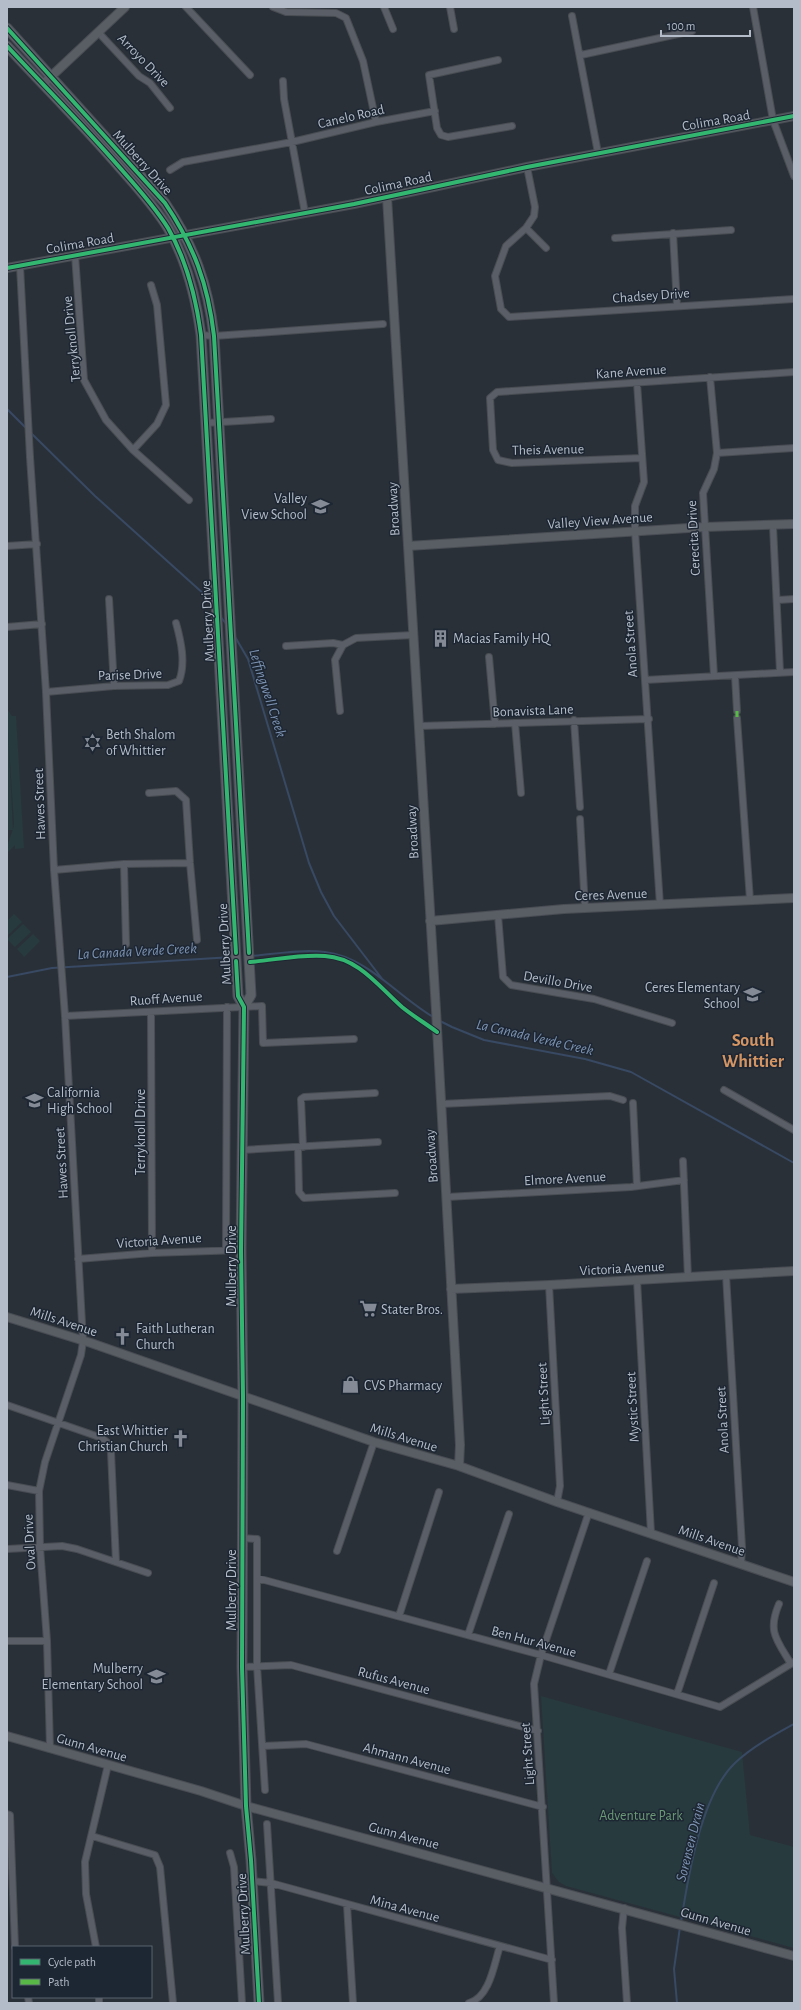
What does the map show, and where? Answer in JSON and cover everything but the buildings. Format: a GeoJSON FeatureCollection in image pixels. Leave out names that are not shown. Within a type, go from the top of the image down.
{"type":"FeatureCollection","features":[{"type":"Feature","properties":{"kind":"main road","name":"Mulberry Drive"},"geometry":{"type":"LineString","coordinates":[[7,28],[165,203],[193,250],[206,286],[214,336],[240,778],[251,995],[244,1007]]}},
{"type":"Feature","properties":{"kind":"main road","name":"Mulberry Drive"},"geometry":{"type":"LineString","coordinates":[[7,46],[96,140],[134,184],[167,226],[184,264],[196,301],[201,335],[238,996],[244,1007],[241,1250],[243,1396],[242,1667],[246,1806],[260,2003]]}},
{"type":"Feature","properties":{"kind":"main road"},"geometry":{"type":"LineString","coordinates":[[224,725],[229,727],[232,734],[233,756],[240,778]]}},
{"type":"Feature","properties":{"kind":"street","name":"Arroyo Drive"},"geometry":{"type":"LineString","coordinates":[[43,84],[125,7]]}},
{"type":"Feature","properties":{"kind":"street"},"geometry":{"type":"LineString","coordinates":[[186,7],[250,75]]}},
{"type":"Feature","properties":{"kind":"street"},"geometry":{"type":"LineString","coordinates":[[274,7],[286,12],[336,13],[346,18],[363,61],[376,122]]}},
{"type":"Feature","properties":{"kind":"street"},"geometry":{"type":"LineString","coordinates":[[384,7],[393,29]]}},
{"type":"Feature","properties":{"kind":"street"},"geometry":{"type":"LineString","coordinates":[[450,7],[454,29]]}},
{"type":"Feature","properties":{"kind":"street"},"geometry":{"type":"LineString","coordinates":[[753,7],[773,120],[794,176]]}},
{"type":"Feature","properties":{"kind":"street"},"geometry":{"type":"LineString","coordinates":[[572,16],[581,55],[598,153]]}},
{"type":"Feature","properties":{"kind":"street"},"geometry":{"type":"LineString","coordinates":[[581,55],[692,31]]}},
{"type":"Feature","properties":{"kind":"street","name":"Arroyo Drive"},"geometry":{"type":"LineString","coordinates":[[98,32],[138,76],[150,83],[170,108]]}},
{"type":"Feature","properties":{"kind":"street"},"geometry":{"type":"LineString","coordinates":[[498,60],[429,75],[437,128],[441,135],[448,137],[512,126]]}},
{"type":"Feature","properties":{"kind":"street"},"geometry":{"type":"LineString","coordinates":[[283,81],[284,99],[305,212]]}},
{"type":"Feature","properties":{"kind":"street","name":"Canelo Road"},"geometry":{"type":"LineString","coordinates":[[170,170],[183,162],[292,142],[376,122],[435,111]]}},
{"type":"Feature","properties":{"kind":"street","name":"Colima Road"},"geometry":{"type":"LineString","coordinates":[[7,268],[186,236],[387,197],[527,167],[794,116]]}},
{"type":"Feature","properties":{"kind":"street"},"geometry":{"type":"LineString","coordinates":[[527,167],[535,207],[534,216],[526,228],[546,248]]}},
{"type":"Feature","properties":{"kind":"street","name":"Broadway"},"geometry":{"type":"LineString","coordinates":[[387,197],[447,1196],[460,1445],[459,1466]]}},
{"type":"Feature","properties":{"kind":"street","name":"Chadsey Drive"},"geometry":{"type":"LineString","coordinates":[[526,228],[506,246],[495,276],[501,310],[509,317],[677,305],[794,299]]}},
{"type":"Feature","properties":{"kind":"street"},"geometry":{"type":"LineString","coordinates":[[615,238],[731,230]]}},
{"type":"Feature","properties":{"kind":"street"},"geometry":{"type":"LineString","coordinates":[[673,233],[677,305]]}},
{"type":"Feature","properties":{"kind":"street","name":"Terryknoll Drive"},"geometry":{"type":"LineString","coordinates":[[75,255],[84,380],[106,420],[133,450],[189,500]]}},
{"type":"Feature","properties":{"kind":"street","name":"Hawes Street"},"geometry":{"type":"LineString","coordinates":[[20,266],[27,408],[46,692],[54,870],[65,1016],[83,1341]]}},
{"type":"Feature","properties":{"kind":"street"},"geometry":{"type":"LineString","coordinates":[[133,450],[157,424],[166,405],[157,305],[151,285]]}},
{"type":"Feature","properties":{"kind":"street"},"geometry":{"type":"LineString","coordinates":[[201,335],[214,336],[383,324]]}},
{"type":"Feature","properties":{"kind":"street","name":"Kane Avenue"},"geometry":{"type":"LineString","coordinates":[[492,416],[490,398],[497,392],[794,372]]}},
{"type":"Feature","properties":{"kind":"street","name":"Cerecita Drive"},"geometry":{"type":"LineString","coordinates":[[710,377],[717,452],[714,469],[703,493],[714,676]]}},
{"type":"Feature","properties":{"kind":"street","name":"Anola Street"},"geometry":{"type":"LineString","coordinates":[[637,383],[644,482],[635,506],[635,531],[649,719],[660,905]]}},
{"type":"Feature","properties":{"kind":"street","name":"Theis Avenue"},"geometry":{"type":"LineString","coordinates":[[492,416],[494,450],[498,460],[512,463],[642,458]]}},
{"type":"Feature","properties":{"kind":"street"},"geometry":{"type":"LineString","coordinates":[[206,423],[219,424],[271,419]]}},
{"type":"Feature","properties":{"kind":"street"},"geometry":{"type":"LineString","coordinates":[[717,452],[794,448]]}},
{"type":"Feature","properties":{"kind":"street","name":"Valley View Avenue"},"geometry":{"type":"LineString","coordinates":[[408,546],[704,527],[772,526],[794,524]]}},
{"type":"Feature","properties":{"kind":"street"},"geometry":{"type":"LineString","coordinates":[[772,526],[778,600],[780,672]]}},
{"type":"Feature","properties":{"kind":"street"},"geometry":{"type":"LineString","coordinates":[[7,546],[37,544]]}},
{"type":"Feature","properties":{"kind":"street"},"geometry":{"type":"LineString","coordinates":[[109,599],[114,686]]}},
{"type":"Feature","properties":{"kind":"street"},"geometry":{"type":"LineString","coordinates":[[778,600],[794,599]]}},
{"type":"Feature","properties":{"kind":"street","name":"Parise Drive"},"geometry":{"type":"LineString","coordinates":[[46,692],[114,686],[168,685],[179,682],[183,672],[180,638],[176,623]]}},
{"type":"Feature","properties":{"kind":"street"},"geometry":{"type":"LineString","coordinates":[[7,627],[42,624]]}},
{"type":"Feature","properties":{"kind":"street"},"geometry":{"type":"LineString","coordinates":[[340,711],[335,660],[344,645],[356,638],[413,635]]}},
{"type":"Feature","properties":{"kind":"street"},"geometry":{"type":"LineString","coordinates":[[286,646],[333,643],[344,645]]}},
{"type":"Feature","properties":{"kind":"street"},"geometry":{"type":"LineString","coordinates":[[489,657],[495,724]]}},
{"type":"Feature","properties":{"kind":"street"},"geometry":{"type":"LineString","coordinates":[[645,680],[794,672]]}},
{"type":"Feature","properties":{"kind":"street"},"geometry":{"type":"LineString","coordinates":[[735,676],[750,900]]}},
{"type":"Feature","properties":{"kind":"street","name":"Bonavista Lane"},"geometry":{"type":"LineString","coordinates":[[419,726],[574,720],[649,719]]}},
{"type":"Feature","properties":{"kind":"street"},"geometry":{"type":"LineString","coordinates":[[574,720],[580,808]]}},
{"type":"Feature","properties":{"kind":"street"},"geometry":{"type":"LineString","coordinates":[[515,722],[521,792]]}},
{"type":"Feature","properties":{"kind":"street"},"geometry":{"type":"LineString","coordinates":[[149,793],[176,791],[186,800],[197,940]]}},
{"type":"Feature","properties":{"kind":"street"},"geometry":{"type":"LineString","coordinates":[[580,819],[585,908]]}},
{"type":"Feature","properties":{"kind":"street"},"geometry":{"type":"LineString","coordinates":[[54,870],[124,864],[190,863]]}},
{"type":"Feature","properties":{"kind":"street"},"geometry":{"type":"LineString","coordinates":[[124,864],[126,944]]}},
{"type":"Feature","properties":{"kind":"street","name":"Ceres Avenue"},"geometry":{"type":"LineString","coordinates":[[430,921],[585,908],[794,898]]}},
{"type":"Feature","properties":{"kind":"street","name":"Devillo Drive"},"geometry":{"type":"LineString","coordinates":[[498,915],[503,977],[511,985],[594,999],[672,1023]]}},
{"type":"Feature","properties":{"kind":"street","name":"Ruoff Avenue"},"geometry":{"type":"LineString","coordinates":[[65,1016],[262,1006],[263,1043],[354,1039]]}},
{"type":"Feature","properties":{"kind":"street","name":"Mulberry Drive"},"geometry":{"type":"LineString","coordinates":[[226,1250],[228,1007]]}},
{"type":"Feature","properties":{"kind":"street","name":"Terryknoll Drive"},"geometry":{"type":"LineString","coordinates":[[152,1012],[152,1252]]}},
{"type":"Feature","properties":{"kind":"street"},"geometry":{"type":"LineString","coordinates":[[724,1090],[794,1130]]}},
{"type":"Feature","properties":{"kind":"street"},"geometry":{"type":"LineString","coordinates":[[375,1093],[304,1097],[301,1100],[299,1192],[304,1198],[394,1193]]}},
{"type":"Feature","properties":{"kind":"street"},"geometry":{"type":"LineString","coordinates":[[441,1104],[610,1096],[623,1100]]}},
{"type":"Feature","properties":{"kind":"street"},"geometry":{"type":"LineString","coordinates":[[633,1103],[637,1186]]}},
{"type":"Feature","properties":{"kind":"street"},"geometry":{"type":"LineString","coordinates":[[242,1150],[378,1142]]}},
{"type":"Feature","properties":{"kind":"street"},"geometry":{"type":"LineString","coordinates":[[684,1161],[688,1278]]}},
{"type":"Feature","properties":{"kind":"street","name":"Elmore Avenue"},"geometry":{"type":"LineString","coordinates":[[447,1196],[637,1186],[684,1180]]}},
{"type":"Feature","properties":{"kind":"street","name":"Victoria Avenue"},"geometry":{"type":"LineString","coordinates":[[78,1259],[152,1252],[241,1250]]}},
{"type":"Feature","properties":{"kind":"street","name":"Victoria Avenue"},"geometry":{"type":"LineString","coordinates":[[451,1289],[688,1278],[794,1270]]}},
{"type":"Feature","properties":{"kind":"street","name":"Anola Street"},"geometry":{"type":"LineString","coordinates":[[726,1275],[742,1547],[741,1564]]}},
{"type":"Feature","properties":{"kind":"street","name":"Mystic Street"},"geometry":{"type":"LineString","coordinates":[[637,1280],[651,1533]]}},
{"type":"Feature","properties":{"kind":"street","name":"Light Street"},"geometry":{"type":"LineString","coordinates":[[549,1285],[560,1486],[557,1502]]}},
{"type":"Feature","properties":{"kind":"street","name":"Mills Avenue"},"geometry":{"type":"LineString","coordinates":[[7,1317],[83,1341],[374,1442],[459,1466],[557,1502],[794,1582]]}},
{"type":"Feature","properties":{"kind":"street","name":"Oval Drive"},"geometry":{"type":"LineString","coordinates":[[50,1748],[47,1641],[40,1547],[39,1491],[45,1462],[82,1352],[83,1341]]}},
{"type":"Feature","properties":{"kind":"street"},"geometry":{"type":"LineString","coordinates":[[7,1405],[102,1438],[108,1443],[111,1452],[116,1562]]}},
{"type":"Feature","properties":{"kind":"street"},"geometry":{"type":"LineString","coordinates":[[337,1551],[374,1442]]}},
{"type":"Feature","properties":{"kind":"street"},"geometry":{"type":"LineString","coordinates":[[7,1485],[39,1491]]}},
{"type":"Feature","properties":{"kind":"street"},"geometry":{"type":"LineString","coordinates":[[399,1616],[439,1492]]}},
{"type":"Feature","properties":{"kind":"street","name":"Light Street"},"geometry":{"type":"LineString","coordinates":[[554,2003],[543,1807],[534,1684],[541,1655],[589,1512]]}},
{"type":"Feature","properties":{"kind":"street"},"geometry":{"type":"LineString","coordinates":[[468,1635],[509,1514]]}},
{"type":"Feature","properties":{"kind":"street","name":"Mulberry Drive"},"geometry":{"type":"LineString","coordinates":[[242,1538],[257,1540],[257,1666],[265,1790]]}},
{"type":"Feature","properties":{"kind":"street"},"geometry":{"type":"LineString","coordinates":[[7,1549],[62,1546],[148,1573]]}},
{"type":"Feature","properties":{"kind":"street"},"geometry":{"type":"LineString","coordinates":[[609,1674],[647,1561]]}},
{"type":"Feature","properties":{"kind":"street","name":"Ben Hur Avenue"},"geometry":{"type":"LineString","coordinates":[[258,1578],[541,1655],[720,1707],[793,1663]]}},
{"type":"Feature","properties":{"kind":"street"},"geometry":{"type":"LineString","coordinates":[[677,1694],[714,1583]]}},
{"type":"Feature","properties":{"kind":"street"},"geometry":{"type":"LineString","coordinates":[[779,1604],[773,1618],[774,1636],[793,1663]]}},
{"type":"Feature","properties":{"kind":"street"},"geometry":{"type":"LineString","coordinates":[[7,1641],[47,1641]]}},
{"type":"Feature","properties":{"kind":"street","name":"Rufus Avenue"},"geometry":{"type":"LineString","coordinates":[[242,1667],[291,1664],[538,1731]]}},
{"type":"Feature","properties":{"kind":"street","name":"Gunn Avenue"},"geometry":{"type":"LineString","coordinates":[[7,1736],[201,1791],[246,1806],[624,1908],[794,1956]]}},
{"type":"Feature","properties":{"kind":"street","name":"Ahmann Avenue"},"geometry":{"type":"LineString","coordinates":[[263,1746],[306,1744],[543,1807]]}},
{"type":"Feature","properties":{"kind":"street"},"geometry":{"type":"LineString","coordinates":[[96,1946],[86,1894],[85,1862],[108,1765]]}},
{"type":"Feature","properties":{"kind":"street"},"geometry":{"type":"LineString","coordinates":[[9,1814],[15,1946]]}},
{"type":"Feature","properties":{"kind":"street"},"geometry":{"type":"LineString","coordinates":[[267,1824],[278,2003]]}},
{"type":"Feature","properties":{"kind":"street"},"geometry":{"type":"LineString","coordinates":[[92,1836],[155,1855],[160,1867],[173,2003]]}},
{"type":"Feature","properties":{"kind":"street"},"geometry":{"type":"LineString","coordinates":[[230,1853],[234,1867],[242,2003]]}},
{"type":"Feature","properties":{"kind":"street","name":"Mina Avenue"},"geometry":{"type":"LineString","coordinates":[[252,1881],[271,1883],[552,1960]]}},
{"type":"Feature","properties":{"kind":"street"},"geometry":{"type":"LineString","coordinates":[[347,1905],[353,2003]]}},
{"type":"Feature","properties":{"kind":"street"},"geometry":{"type":"LineString","coordinates":[[624,1908],[622,1928],[627,2003]]}},
{"type":"Feature","properties":{"kind":"street"},"geometry":{"type":"LineString","coordinates":[[468,2003],[474,2001],[486,1989],[500,1946]]}},
{"type":"Feature","properties":{"kind":"green space"},"geometry":{"type":"Polygon","coordinates":[[[7,709],[12,716],[16,716],[24,848],[15,849],[15,845],[7,853],[13,830],[7,830],[7,709]],[[8,730],[13,829],[14,824],[8,730]]]}},
{"type":"Feature","properties":{"kind":"green space"},"geometry":{"type":"Polygon","coordinates":[[[14,914],[22,922],[7,936],[7,921],[14,914]]]}},
{"type":"Feature","properties":{"kind":"green space"},"geometry":{"type":"Polygon","coordinates":[[[23,924],[31,932],[15,947],[7,939],[23,924]]]}},
{"type":"Feature","properties":{"kind":"green space"},"geometry":{"type":"Polygon","coordinates":[[[33,934],[40,941],[24,957],[17,949],[33,934]]]}},
{"type":"Feature","properties":{"kind":"green space","name":"Adventure Park"},"geometry":{"type":"Polygon","coordinates":[[[541,1696],[742,1752],[750,1835],[794,1847],[794,1948],[566,1886],[559,1882],[552,1873],[541,1696]]]}},
{"type":"Feature","properties":{"kind":"waterway","name":"Leffingwell Creek"},"geometry":{"type":"LineString","coordinates":[[7,409],[26,428]]}},
{"type":"Feature","properties":{"kind":"waterway","name":"Leffingwell Creek"},"geometry":{"type":"LineString","coordinates":[[31,433],[95,496],[205,595],[213,606]]}},
{"type":"Feature","properties":{"kind":"waterway","name":"Leffingwell Creek"},"geometry":{"type":"LineString","coordinates":[[220,616],[227,625]]}},
{"type":"Feature","properties":{"kind":"waterway","name":"Leffingwell Creek"},"geometry":{"type":"LineString","coordinates":[[234,635],[248,659],[309,863],[321,892],[334,916],[383,980]]}},
{"type":"Feature","properties":{"kind":"waterway","name":"La Canada Verde Creek"},"geometry":{"type":"LineString","coordinates":[[251,956],[307,951],[341,955],[355,961],[369,970],[408,1000],[435,1018]]}},
{"type":"Feature","properties":{"kind":"waterway","name":"La Canada Verde Creek"},"geometry":{"type":"LineString","coordinates":[[7,977],[52,968],[233,957]]}},
{"type":"Feature","properties":{"kind":"waterway","name":"La Canada Verde Creek"},"geometry":{"type":"LineString","coordinates":[[438,1020],[484,1040],[585,1059],[631,1072],[794,1163]]}},
{"type":"Feature","properties":{"kind":"waterway","name":"Sorensen Drain"},"geometry":{"type":"LineString","coordinates":[[681,1922],[692,1860],[698,1838],[713,1795],[723,1777],[735,1763],[749,1752],[794,1724]]}},
{"type":"Feature","properties":{"kind":"waterway","name":"Sorensen Drain"},"geometry":{"type":"LineString","coordinates":[[677,2003],[674,1969],[680,1927]]}},
{"type":"Feature","properties":{"kind":"marked path"},"geometry":{"type":"LineString","coordinates":[[737,711],[737,718]]}},
{"type":"Feature","properties":{"kind":"cycle path"},"geometry":{"type":"LineString","coordinates":[[7,28],[165,203],[192,250],[204,282],[214,336],[249,953]]}},
{"type":"Feature","properties":{"kind":"cycle path"},"geometry":{"type":"LineString","coordinates":[[7,46],[93,137],[157,212],[175,241],[190,280],[201,335],[236,953]]}},
{"type":"Feature","properties":{"kind":"cycle path"},"geometry":{"type":"LineString","coordinates":[[7,268],[354,204],[527,167],[794,116]]}},
{"type":"Feature","properties":{"kind":"cycle path"},"geometry":{"type":"LineString","coordinates":[[250,962],[297,956],[325,956],[348,962],[368,975],[402,1007],[437,1032]]}},
{"type":"Feature","properties":{"kind":"cycle path"},"geometry":{"type":"LineString","coordinates":[[236,961],[238,996],[244,1007],[241,1250],[243,1396],[242,1667],[246,1806],[251,1860],[259,2003]]}},
{"type":"Feature","properties":{"kind":"place","name":"Valley View School"},"geometry":{"type":"Point","coordinates":[320,506]}},
{"type":"Feature","properties":{"kind":"place","name":"Macias Family HQ"},"geometry":{"type":"Point","coordinates":[440,638]}},
{"type":"Feature","properties":{"kind":"place","name":"Beth Shalom of Whittier"},"geometry":{"type":"Point","coordinates":[93,742]}},
{"type":"Feature","properties":{"kind":"place","name":"Ceres Elementary School"},"geometry":{"type":"Point","coordinates":[753,995]}},
{"type":"Feature","properties":{"kind":"place","name":"California High School"},"geometry":{"type":"Point","coordinates":[34,1100]}},
{"type":"Feature","properties":{"kind":"place","name":"Stater Bros."},"geometry":{"type":"Point","coordinates":[368,1309]}},
{"type":"Feature","properties":{"kind":"place","name":"Faith Lutheran Church"},"geometry":{"type":"Point","coordinates":[123,1336]}},
{"type":"Feature","properties":{"kind":"place","name":"CVS Pharmacy"},"geometry":{"type":"Point","coordinates":[351,1385]}},
{"type":"Feature","properties":{"kind":"place","name":"East Whittier Christian Church"},"geometry":{"type":"Point","coordinates":[181,1438]}},
{"type":"Feature","properties":{"kind":"place","name":"Mulberry Elementary School"},"geometry":{"type":"Point","coordinates":[156,1676]}},
{"type":"Feature","properties":{"kind":"district","name":"South Whittier"},"geometry":{"type":"Point","coordinates":[753,1050]}}]}
